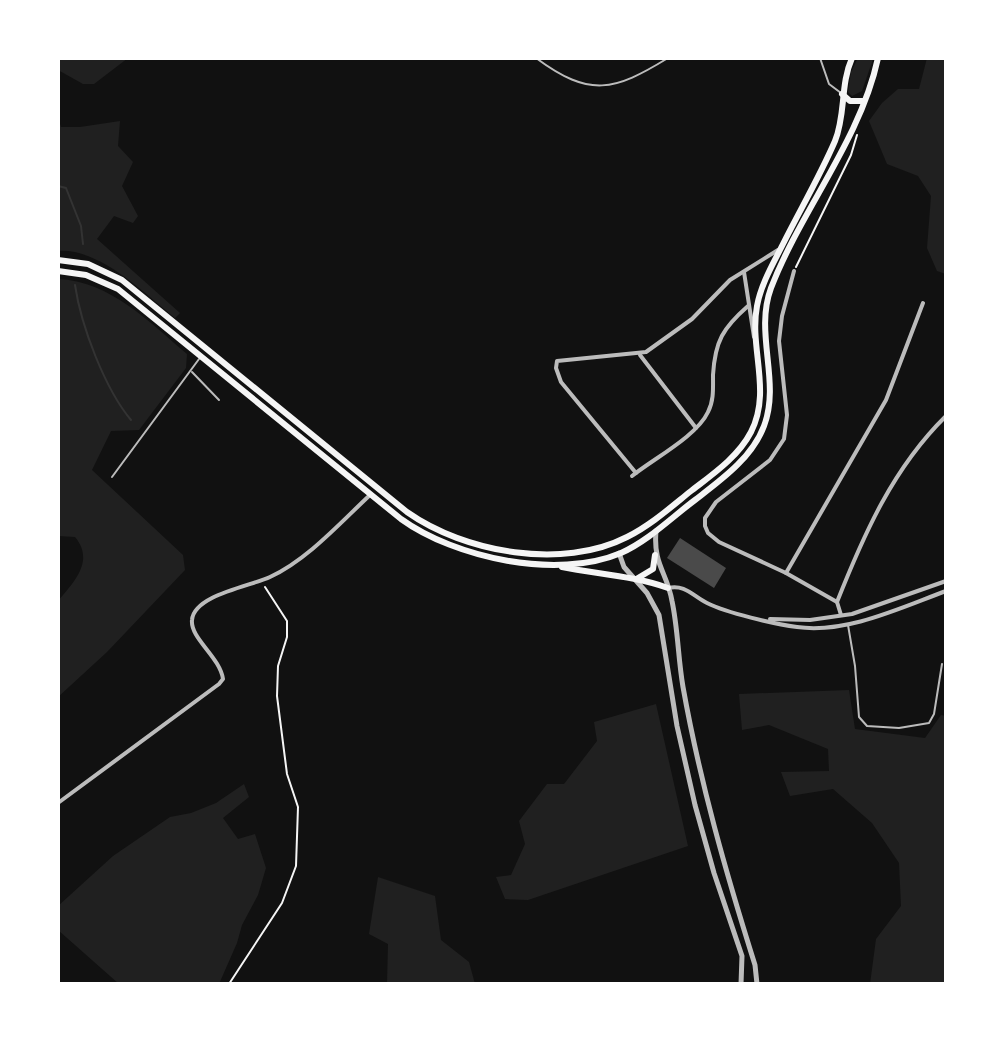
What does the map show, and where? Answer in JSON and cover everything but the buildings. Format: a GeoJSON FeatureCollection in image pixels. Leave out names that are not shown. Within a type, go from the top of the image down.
{"type":"FeatureCollection","features":[{"type":"Feature","properties":{"kind":"main road"},"geometry":{"type":"LineString","coordinates":[[619,553],[626,542],[726,463],[751,433],[758,416],[760,398],[755,320],[759,296],[834,143],[852,58]]}},
{"type":"Feature","properties":{"kind":"main road"},"geometry":{"type":"LineString","coordinates":[[547,564],[588,562],[619,553],[656,530],[748,454],[759,437],[770,398],[764,331],[768,298],[864,101],[878,58]]}},
{"type":"Feature","properties":{"kind":"main road"},"geometry":{"type":"LineString","coordinates":[[842,94],[850,101],[864,101]]}},
{"type":"Feature","properties":{"kind":"main road"},"geometry":{"type":"LineString","coordinates":[[58,260],[88,264],[122,280],[407,512],[440,532],[486,546],[556,555],[604,547],[648,526]]}},
{"type":"Feature","properties":{"kind":"main road"},"geometry":{"type":"LineString","coordinates":[[58,271],[86,275],[118,289],[409,524],[445,544],[484,555],[635,578],[668,588]]}},
{"type":"Feature","properties":{"kind":"main road"},"geometry":{"type":"LineString","coordinates":[[635,578],[650,573],[655,555]]}},
{"type":"Feature","properties":{"kind":"street"},"geometry":{"type":"LineString","coordinates":[[748,306],[722,332],[710,408],[696,428],[634,474],[561,382],[556,363],[562,360],[640,355],[692,319],[724,286],[780,249]]}},
{"type":"Feature","properties":{"kind":"street"},"geometry":{"type":"LineString","coordinates":[[794,271],[779,341],[787,415],[784,439],[770,460],[716,502],[705,518],[708,533],[719,542],[786,573],[837,602]]}},
{"type":"Feature","properties":{"kind":"street"},"geometry":{"type":"LineString","coordinates":[[744,272],[756,343]]}},
{"type":"Feature","properties":{"kind":"street"},"geometry":{"type":"LineString","coordinates":[[786,573],[882,408],[923,303]]}},
{"type":"Feature","properties":{"kind":"street"},"geometry":{"type":"LineString","coordinates":[[640,355],[696,428]]}},
{"type":"Feature","properties":{"kind":"street"},"geometry":{"type":"LineString","coordinates":[[841,615],[837,602],[863,539],[911,454],[946,416]]}},
{"type":"Feature","properties":{"kind":"street"},"geometry":{"type":"LineString","coordinates":[[58,803],[223,679],[221,669],[193,630],[194,611],[210,599],[260,581],[295,561],[371,494]]}},
{"type":"Feature","properties":{"kind":"street"},"geometry":{"type":"LineString","coordinates":[[656,530],[655,555],[672,601],[683,688],[702,783],[726,874],[755,965],[757,984]]}},
{"type":"Feature","properties":{"kind":"street"},"geometry":{"type":"LineString","coordinates":[[619,553],[621,563],[647,593],[659,615],[686,766],[714,873],[742,956],[741,984]]}},
{"type":"Feature","properties":{"kind":"street"},"geometry":{"type":"LineString","coordinates":[[767,619],[810,620],[841,615],[871,608],[946,581]]}},
{"type":"Feature","properties":{"kind":"street"},"geometry":{"type":"LineString","coordinates":[[668,588],[680,587],[711,605],[810,628],[848,624],[946,591]]}},
{"type":"Feature","properties":{"kind":"street"},"geometry":{"type":"LineString","coordinates":[[871,608],[874,616]]}},
{"type":"Feature","properties":{"kind":"lane"},"geometry":{"type":"LineString","coordinates":[[536,58],[572,81],[613,85],[634,79],[668,58]]}},
{"type":"Feature","properties":{"kind":"lane"},"geometry":{"type":"LineString","coordinates":[[820,58],[829,84],[842,94]]}},
{"type":"Feature","properties":{"kind":"lane"},"geometry":{"type":"LineString","coordinates":[[112,477],[201,356]]}},
{"type":"Feature","properties":{"kind":"lane"},"geometry":{"type":"LineString","coordinates":[[190,370],[219,400]]}},
{"type":"Feature","properties":{"kind":"lane"},"geometry":{"type":"LineString","coordinates":[[848,624],[859,717],[867,726],[899,728],[929,723],[934,714],[942,664]]}},
{"type":"Feature","properties":{"kind":"path"},"geometry":{"type":"LineString","coordinates":[[794,271],[856,146],[858,139],[853,124]]}},
{"type":"Feature","properties":{"kind":"path"},"geometry":{"type":"LineString","coordinates":[[229,984],[289,889],[298,844],[298,807],[287,774],[277,696],[278,666],[287,637],[287,621],[260,581]]}},
{"type":"Feature","properties":{"kind":"shaded area"},"geometry":{"type":"Polygon","coordinates":[[[58,58],[128,58],[94,84],[83,84],[58,70],[58,58]]]}},
{"type":"Feature","properties":{"kind":"shaded area"},"geometry":{"type":"Polygon","coordinates":[[[858,58],[873,59],[862,91],[852,96],[848,92],[851,72],[858,58]]]}},
{"type":"Feature","properties":{"kind":"shaded area"},"geometry":{"type":"Polygon","coordinates":[[[927,58],[946,58],[946,274],[937,271],[927,248],[931,196],[918,176],[887,164],[869,121],[882,103],[898,89],[919,89],[927,58]]]}},
{"type":"Feature","properties":{"kind":"shaded area"},"geometry":{"type":"Polygon","coordinates":[[[58,118],[61,127],[120,121],[118,146],[133,162],[122,186],[138,216],[133,223],[114,216],[97,239],[180,313],[175,318],[105,264],[74,252],[58,251],[58,118]]]}},
{"type":"Feature","properties":{"kind":"shaded area"},"geometry":{"type":"Polygon","coordinates":[[[58,279],[77,281],[112,295],[187,354],[186,368],[139,430],[111,431],[92,470],[183,555],[185,570],[107,652],[58,697],[58,601],[80,571],[83,554],[75,537],[58,536],[58,279]]]}},
{"type":"Feature","properties":{"kind":"shaded area"},"geometry":{"type":"Polygon","coordinates":[[[849,690],[855,729],[925,738],[941,715],[946,716],[946,984],[870,984],[876,939],[901,906],[899,863],[872,823],[833,789],[790,796],[781,772],[829,771],[828,749],[769,725],[742,730],[739,694],[849,690]]]}},
{"type":"Feature","properties":{"kind":"shaded area"},"geometry":{"type":"Polygon","coordinates":[[[656,704],[688,846],[528,900],[505,899],[496,877],[511,875],[525,844],[519,821],[547,784],[564,784],[597,741],[594,722],[656,704]]]}},
{"type":"Feature","properties":{"kind":"shaded area"},"geometry":{"type":"Polygon","coordinates":[[[244,784],[249,797],[223,818],[238,839],[255,834],[266,868],[258,895],[242,925],[219,984],[119,984],[58,930],[58,906],[113,856],[170,817],[216,803],[244,784]]]}},
{"type":"Feature","properties":{"kind":"shaded area"},"geometry":{"type":"Polygon","coordinates":[[[378,877],[435,896],[441,940],[469,962],[475,984],[387,984],[388,944],[369,934],[378,877]]]}},
{"type":"Feature","properties":{"kind":"waterway"},"geometry":{"type":"LineString","coordinates":[[58,186],[66,188],[81,226],[83,244]]}},
{"type":"Feature","properties":{"kind":"waterway"},"geometry":{"type":"LineString","coordinates":[[75,285],[96,356],[112,392],[131,420]]}}]}
